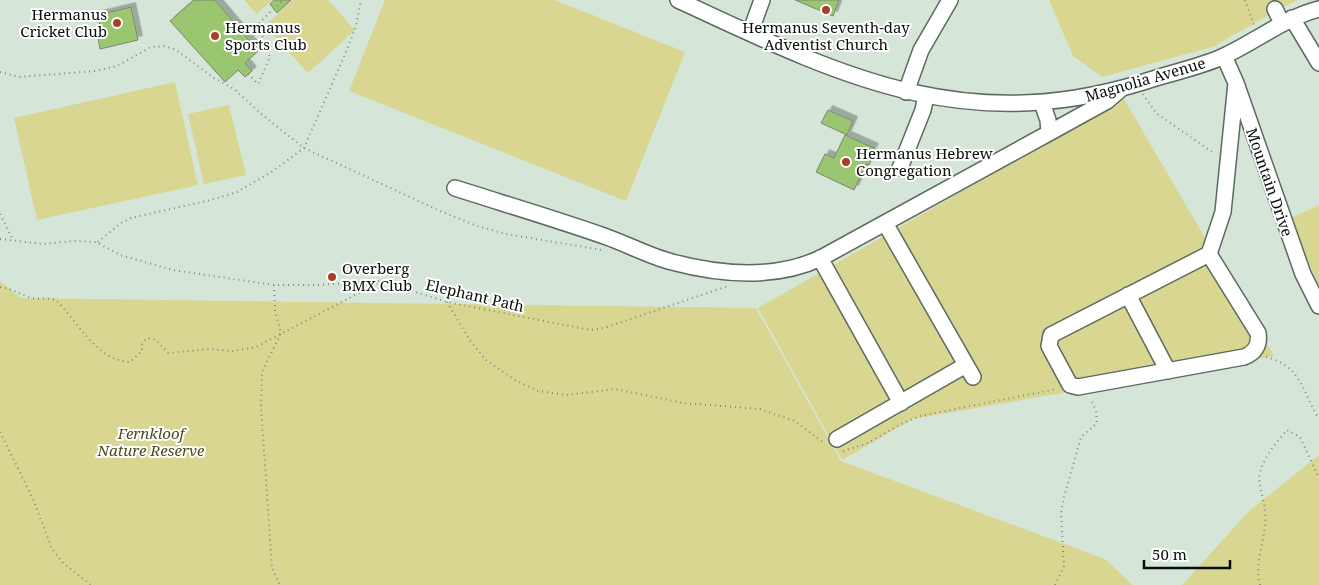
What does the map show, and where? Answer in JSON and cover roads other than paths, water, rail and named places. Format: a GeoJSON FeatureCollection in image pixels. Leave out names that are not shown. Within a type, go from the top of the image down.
{"type":"FeatureCollection","features":[{"type":"Feature","properties":{"kind":"street","name":"Magnolia Avenue"},"geometry":{"type":"LineString","coordinates":[[678,0],[750,34],[826,66],[906,92],[988,104],[1042,103],[1095,96],[1140,84],[1224,56],[1258,37],[1283,17],[1319,9]]}},
{"type":"Feature","properties":{"kind":"street"},"geometry":{"type":"LineString","coordinates":[[750,34],[762,0]]}},
{"type":"Feature","properties":{"kind":"street"},"geometry":{"type":"LineString","coordinates":[[906,92],[921,50],[950,0]]}},
{"type":"Feature","properties":{"kind":"street"},"geometry":{"type":"LineString","coordinates":[[1283,17],[1319,63]]}},
{"type":"Feature","properties":{"kind":"street","name":"Mountain Drive"},"geometry":{"type":"LineString","coordinates":[[1224,56],[1236,83],[1303,274],[1319,306]]}},
{"type":"Feature","properties":{"kind":"street"},"geometry":{"type":"LineString","coordinates":[[1209,254],[1258,333],[1257,348],[1244,357],[1076,386],[1068,383],[1050,348],[1049,338],[1053,333],[1209,254],[1222,212],[1236,83]]}},
{"type":"Feature","properties":{"kind":"street"},"geometry":{"type":"LineString","coordinates":[[455,188],[605,237],[670,262],[714,270],[760,274],[791,270],[820,258],[1108,101],[1121,89]]}},
{"type":"Feature","properties":{"kind":"street"},"geometry":{"type":"LineString","coordinates":[[900,168],[923,110],[926,96]]}},
{"type":"Feature","properties":{"kind":"street"},"geometry":{"type":"LineString","coordinates":[[1042,103],[1048,120],[1049,133]]}},
{"type":"Feature","properties":{"kind":"street"},"geometry":{"type":"LineString","coordinates":[[835,445],[900,403],[970,371],[885,223]]}},
{"type":"Feature","properties":{"kind":"street"},"geometry":{"type":"LineString","coordinates":[[820,258],[900,403]]}},
{"type":"Feature","properties":{"kind":"street"},"geometry":{"type":"LineString","coordinates":[[1128,295],[1168,370]]}},
{"type":"Feature","properties":{"kind":"place","name":"Hermanus Seventh-day Adventist Church"},"geometry":{"type":"Point","coordinates":[826,10]}},
{"type":"Feature","properties":{"kind":"place","name":"Hermanus Cricket Club"},"geometry":{"type":"Point","coordinates":[117,23]}},
{"type":"Feature","properties":{"kind":"place","name":"Hermanus Sports Club"},"geometry":{"type":"Point","coordinates":[215,36]}},
{"type":"Feature","properties":{"kind":"place","name":"Hermanus Hebrew Congregation"},"geometry":{"type":"Point","coordinates":[846,162]}},
{"type":"Feature","properties":{"kind":"place","name":"Overberg BMX Club"},"geometry":{"type":"Point","coordinates":[332,277]}},
{"type":"Feature","properties":{"kind":"park label","name":"Fernkloof Nature Reserve"},"geometry":{"type":"Point","coordinates":[151,442]}}]}
